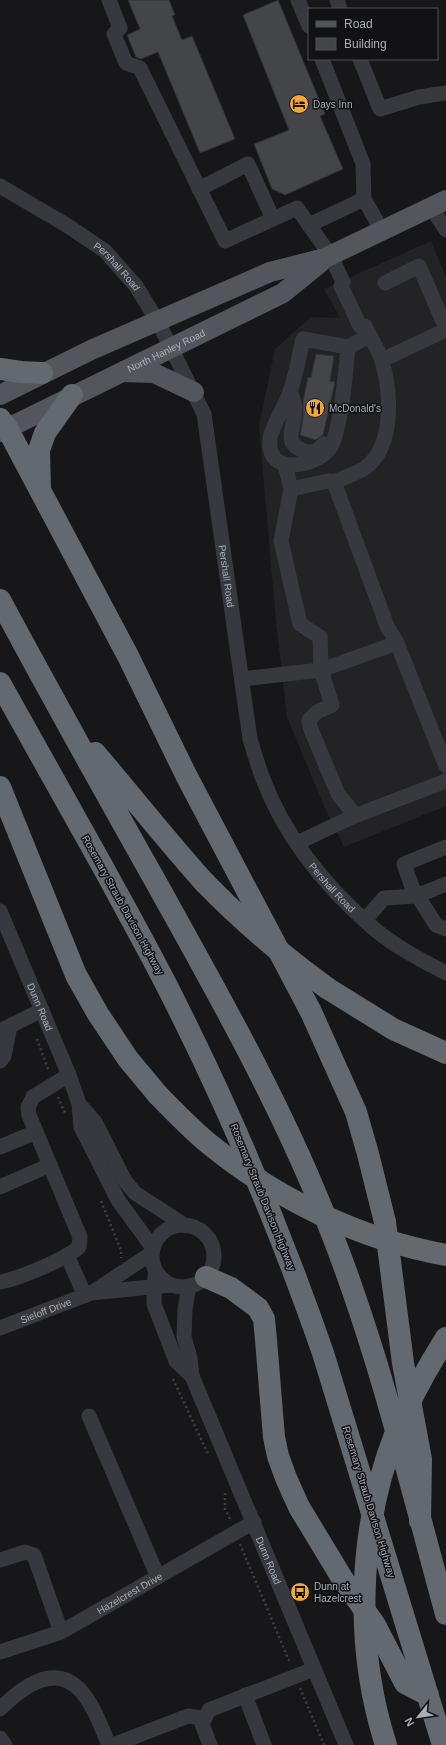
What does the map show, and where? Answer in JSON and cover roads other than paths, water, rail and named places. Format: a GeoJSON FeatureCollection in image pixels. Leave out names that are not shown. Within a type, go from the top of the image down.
{"type":"FeatureCollection","features":[{"type":"Feature","properties":{"kind":"highway"},"geometry":{"type":"LineString","coordinates":[[0,369],[42,373]]}},
{"type":"Feature","properties":{"kind":"highway"},"geometry":{"type":"LineString","coordinates":[[40,492],[39,450],[45,434],[52,422],[72,396]]}},
{"type":"Feature","properties":{"kind":"highway"},"geometry":{"type":"LineString","coordinates":[[2,426],[40,492],[128,656],[186,775],[311,1012],[356,1112],[385,1222],[403,1363],[421,1459],[420,1521]]}},
{"type":"Feature","properties":{"kind":"highway"},"geometry":{"type":"LineString","coordinates":[[0,600],[242,1037],[317,1195],[358,1306],[388,1401],[446,1614]]}},
{"type":"Feature","properties":{"kind":"highway","name":"Rosemary Straub Davison Highway"},"geometry":{"type":"LineString","coordinates":[[0,683],[154,961],[181,1013],[244,1149],[270,1210],[318,1340],[443,1745]]}},
{"type":"Feature","properties":{"kind":"highway"},"geometry":{"type":"LineString","coordinates":[[65,718],[205,883],[250,928],[288,960],[327,988],[393,1029],[446,1053]]}},
{"type":"Feature","properties":{"kind":"highway"},"geometry":{"type":"LineString","coordinates":[[0,787],[76,975],[98,1014],[124,1052],[158,1095],[208,1143],[247,1173],[289,1199],[333,1220],[379,1238],[446,1255]]}},
{"type":"Feature","properties":{"kind":"highway"},"geometry":{"type":"LineString","coordinates":[[198,1282],[231,1288],[258,1308],[264,1319],[274,1436],[278,1456],[286,1478],[303,1513],[342,1578],[375,1625],[405,1683],[428,1695]]}},
{"type":"Feature","properties":{"kind":"highway"},"geometry":{"type":"LineString","coordinates":[[386,1745],[375,1704],[365,1610],[367,1560],[372,1517],[381,1477],[396,1433],[413,1394],[446,1338]]}},
{"type":"Feature","properties":{"kind":"main road","name":"North Hanley Road"},"geometry":{"type":"LineString","coordinates":[[0,394],[91,350],[270,272],[328,257],[439,204]]}},
{"type":"Feature","properties":{"kind":"main road","name":"North Hanley Road"},"geometry":{"type":"LineString","coordinates":[[2,426],[72,396],[283,293],[328,257]]}},
{"type":"Feature","properties":{"kind":"main road"},"geometry":{"type":"LineString","coordinates":[[120,372],[154,373],[194,392]]}},
{"type":"Feature","properties":{"kind":"street"},"geometry":{"type":"LineString","coordinates":[[109,0],[120,28],[114,34],[126,63],[140,68],[225,241],[297,208],[309,225],[343,282],[351,283],[369,321],[367,331],[347,353],[338,370],[324,444],[321,448],[312,452],[301,450],[294,446],[291,440],[295,410],[292,397]]}},
{"type":"Feature","properties":{"kind":"street"},"geometry":{"type":"LineString","coordinates":[[298,0],[308,24]]}},
{"type":"Feature","properties":{"kind":"street"},"geometry":{"type":"LineString","coordinates":[[322,60],[363,164],[364,199],[382,231]]}},
{"type":"Feature","properties":{"kind":"street"},"geometry":{"type":"LineString","coordinates":[[360,60],[380,109],[419,97],[446,94]]}},
{"type":"Feature","properties":{"kind":"street"},"geometry":{"type":"LineString","coordinates":[[199,189],[248,164],[273,219]]}},
{"type":"Feature","properties":{"kind":"street","name":"Pershall Road"},"geometry":{"type":"LineString","coordinates":[[0,186],[68,226],[105,251],[136,286],[158,322],[204,414],[250,739],[264,780],[297,843],[325,881],[365,920],[395,944],[446,973]]}},
{"type":"Feature","properties":{"kind":"street"},"geometry":{"type":"LineString","coordinates":[[309,225],[364,199]]}},
{"type":"Feature","properties":{"kind":"street"},"geometry":{"type":"LineString","coordinates":[[439,204],[446,230]]}},
{"type":"Feature","properties":{"kind":"street"},"geometry":{"type":"LineString","coordinates":[[382,360],[446,329],[419,266],[385,283]]}},
{"type":"Feature","properties":{"kind":"street"},"geometry":{"type":"LineString","coordinates":[[291,489],[328,481],[334,482],[364,468],[373,460],[382,447],[387,428],[388,398],[382,360],[367,331]]}},
{"type":"Feature","properties":{"kind":"street"},"geometry":{"type":"LineString","coordinates":[[304,339],[347,353],[337,431],[330,448],[319,458],[304,464],[285,465],[275,459],[270,451],[269,439],[292,397],[304,339]]}},
{"type":"Feature","properties":{"kind":"street"},"geometry":{"type":"LineString","coordinates":[[285,465],[291,489],[281,541],[300,624],[320,637],[321,670],[332,705],[317,712],[310,720],[310,727],[338,794],[355,815]]}},
{"type":"Feature","properties":{"kind":"street"},"geometry":{"type":"LineString","coordinates":[[334,482],[387,626],[397,643],[446,766]]}},
{"type":"Feature","properties":{"kind":"street"},"geometry":{"type":"LineString","coordinates":[[242,679],[321,670],[397,643]]}},
{"type":"Feature","properties":{"kind":"street"},"geometry":{"type":"LineString","coordinates":[[297,843],[355,815],[446,781]]}},
{"type":"Feature","properties":{"kind":"street"},"geometry":{"type":"LineString","coordinates":[[442,925],[417,896],[412,887],[404,864],[446,847]]}},
{"type":"Feature","properties":{"kind":"street"},"geometry":{"type":"LineString","coordinates":[[365,920],[384,898],[417,896],[446,884]]}},
{"type":"Feature","properties":{"kind":"street","name":"Dunn Road"},"geometry":{"type":"LineString","coordinates":[[0,911],[69,1075],[79,1104],[81,1127],[118,1200],[153,1251]]}},
{"type":"Feature","properties":{"kind":"street"},"geometry":{"type":"LineString","coordinates":[[0,1061],[4,1056],[3,1026],[42,1010]]}},
{"type":"Feature","properties":{"kind":"street"},"geometry":{"type":"LineString","coordinates":[[0,1282],[10,1280],[67,1255],[79,1247],[80,1237],[28,1115],[28,1107],[33,1097],[69,1075]]}},
{"type":"Feature","properties":{"kind":"street","name":"Dunn Road"},"geometry":{"type":"LineString","coordinates":[[79,1104],[95,1122],[125,1181],[135,1193],[186,1226]]}},
{"type":"Feature","properties":{"kind":"street"},"geometry":{"type":"LineString","coordinates":[[0,1147],[36,1132]]}},
{"type":"Feature","properties":{"kind":"street"},"geometry":{"type":"LineString","coordinates":[[0,1187],[50,1165]]}},
{"type":"Feature","properties":{"kind":"street"},"geometry":{"type":"LineString","coordinates":[[177,1226],[186,1226],[195,1228],[203,1233],[210,1241],[213,1250],[213,1259],[211,1268],[198,1282],[180,1287],[171,1285],[164,1280],[156,1270],[153,1264],[153,1251],[161,1234],[177,1226]]}},
{"type":"Feature","properties":{"kind":"street","name":"Sieloff Drive"},"geometry":{"type":"LineString","coordinates":[[88,1295],[153,1251]]}},
{"type":"Feature","properties":{"kind":"street"},"geometry":{"type":"LineString","coordinates":[[67,1255],[88,1295]]}},
{"type":"Feature","properties":{"kind":"street","name":"Dunn Road"},"geometry":{"type":"LineString","coordinates":[[156,1270],[154,1304],[176,1361],[192,1376]]}},
{"type":"Feature","properties":{"kind":"street","name":"Dunn Road"},"geometry":{"type":"LineString","coordinates":[[198,1282],[185,1309],[184,1337],[190,1358],[192,1376],[346,1745]]}},
{"type":"Feature","properties":{"kind":"street","name":"Sieloff Drive"},"geometry":{"type":"LineString","coordinates":[[0,1328],[88,1295],[171,1285]]}},
{"type":"Feature","properties":{"kind":"street"},"geometry":{"type":"LineString","coordinates":[[89,1416],[158,1577]]}},
{"type":"Feature","properties":{"kind":"street","name":"Hazelcrest Drive"},"geometry":{"type":"LineString","coordinates":[[0,1652],[61,1632],[254,1522]]}},
{"type":"Feature","properties":{"kind":"street"},"geometry":{"type":"LineString","coordinates":[[0,1560],[25,1552],[34,1554],[61,1632]]}},
{"type":"Feature","properties":{"kind":"street"},"geometry":{"type":"LineString","coordinates":[[210,1745],[202,1724],[203,1718],[208,1710],[314,1669]]}},
{"type":"Feature","properties":{"kind":"street"},"geometry":{"type":"LineString","coordinates":[[0,1709],[20,1690],[29,1685],[46,1679],[63,1680],[74,1685],[87,1700],[109,1745]]}},
{"type":"Feature","properties":{"kind":"street"},"geometry":{"type":"LineString","coordinates":[[245,1695],[264,1745]]}},
{"type":"Feature","properties":{"kind":"street"},"geometry":{"type":"LineString","coordinates":[[113,1745],[188,1716],[203,1718]]}},
{"type":"Feature","properties":{"kind":"street"},"geometry":{"type":"LineString","coordinates":[[0,1738],[5,1745]]}},
{"type":"Feature","properties":{"kind":"place","name":"Days Inn"},"geometry":{"type":"Point","coordinates":[299,104]}},
{"type":"Feature","properties":{"kind":"place","name":"McDonald's"},"geometry":{"type":"Point","coordinates":[315,408]}},
{"type":"Feature","properties":{"kind":"place","name":"Dunn at Hazelcrest"},"geometry":{"type":"Point","coordinates":[300,1592]}}]}
